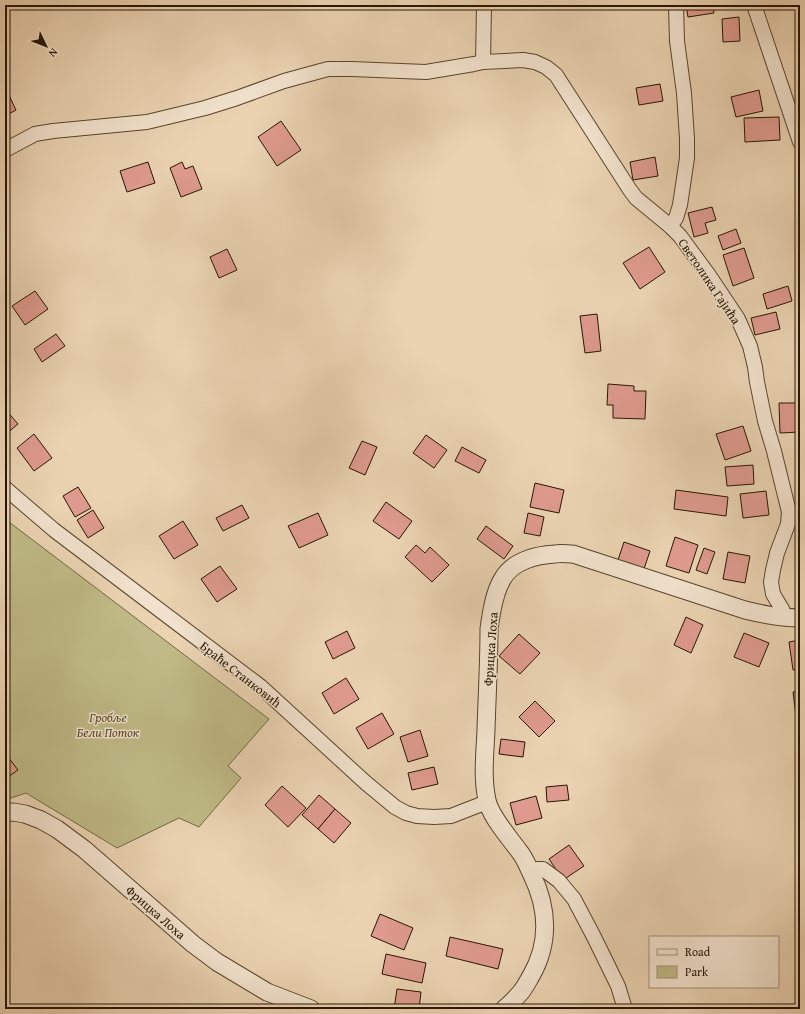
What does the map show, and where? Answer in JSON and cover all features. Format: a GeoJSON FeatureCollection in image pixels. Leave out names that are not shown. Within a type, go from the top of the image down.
{"type":"FeatureCollection","features":[{"type":"Feature","properties":{"kind":"street"},"geometry":{"type":"LineString","coordinates":[[484,5],[484,62]]}},
{"type":"Feature","properties":{"kind":"street"},"geometry":{"type":"LineString","coordinates":[[670,226],[676,218],[680,205],[687,158],[684,93],[677,41],[676,5]]}},
{"type":"Feature","properties":{"kind":"street"},"geometry":{"type":"LineString","coordinates":[[754,5],[800,142]]}},
{"type":"Feature","properties":{"kind":"street","name":"Светолика Гајића"},"geometry":{"type":"LineString","coordinates":[[5,150],[35,134],[147,122],[205,108],[284,81],[328,69],[426,72],[484,62],[523,60],[535,62],[546,67],[556,76],[636,198],[680,236],[738,319],[750,346],[765,421],[789,512],[788,524],[777,553],[772,582],[773,594],[782,609],[792,618]]}},
{"type":"Feature","properties":{"kind":"street","name":"Браће Станковић"},"geometry":{"type":"LineString","coordinates":[[5,488],[54,530],[260,686],[395,807],[406,813],[417,816],[440,817],[451,816],[487,802]]}},
{"type":"Feature","properties":{"kind":"street","name":"Фрицка Лоха"},"geometry":{"type":"LineString","coordinates":[[504,1009],[522,991],[536,967],[544,940],[544,912],[542,898],[530,871],[520,852],[492,812],[487,802],[485,788],[489,630],[497,589],[503,578],[514,565],[532,558],[555,554],[573,554],[745,610],[765,615],[792,618]]}},
{"type":"Feature","properties":{"kind":"street","name":"Фрицка Лоха"},"geometry":{"type":"LineString","coordinates":[[5,813],[12,812],[25,814],[41,820],[57,829],[84,849],[193,944],[217,962],[267,992],[311,1009]]}},
{"type":"Feature","properties":{"kind":"street"},"geometry":{"type":"LineString","coordinates":[[530,871],[543,869],[559,881],[574,899],[618,986],[625,1009]]}},
{"type":"Feature","properties":{"kind":"green space","name":"Гробље Бели Поток"},"geometry":{"type":"Polygon","coordinates":[[[5,519],[269,719],[228,766],[241,778],[199,827],[179,818],[117,848],[26,793],[5,800],[5,519]]]}},
{"type":"Feature","properties":{"kind":"building"},"geometry":{"type":"Polygon","coordinates":[[[686,5],[713,5],[714,13],[688,17],[686,5]]]}},
{"type":"Feature","properties":{"kind":"building"},"geometry":{"type":"Polygon","coordinates":[[[739,17],[740,41],[723,42],[722,19],[739,17]]]}},
{"type":"Feature","properties":{"kind":"building"},"geometry":{"type":"Polygon","coordinates":[[[660,84],[663,101],[639,105],[636,88],[660,84]]]}},
{"type":"Feature","properties":{"kind":"building"},"geometry":{"type":"Polygon","coordinates":[[[6,89],[16,110],[5,116],[5,90],[6,89]]]}},
{"type":"Feature","properties":{"kind":"building"},"geometry":{"type":"Polygon","coordinates":[[[759,90],[763,111],[736,117],[731,97],[759,90]]]}},
{"type":"Feature","properties":{"kind":"building"},"geometry":{"type":"Polygon","coordinates":[[[779,117],[780,140],[745,142],[744,118],[779,117]]]}},
{"type":"Feature","properties":{"kind":"building"},"geometry":{"type":"Polygon","coordinates":[[[281,121],[301,150],[277,166],[258,137],[281,121]]]}},
{"type":"Feature","properties":{"kind":"building"},"geometry":{"type":"Polygon","coordinates":[[[655,157],[658,176],[633,180],[630,162],[655,157]]]}},
{"type":"Feature","properties":{"kind":"building"},"geometry":{"type":"Polygon","coordinates":[[[148,162],[155,183],[127,192],[120,171],[148,162]]]}},
{"type":"Feature","properties":{"kind":"building"},"geometry":{"type":"Polygon","coordinates":[[[182,162],[185,169],[193,166],[202,189],[181,197],[170,168],[182,162]]]}},
{"type":"Feature","properties":{"kind":"building"},"geometry":{"type":"Polygon","coordinates":[[[712,207],[716,220],[705,223],[708,233],[694,237],[688,213],[712,207]]]}},
{"type":"Feature","properties":{"kind":"building"},"geometry":{"type":"Polygon","coordinates":[[[736,229],[741,243],[723,250],[718,236],[736,229]]]}},
{"type":"Feature","properties":{"kind":"building"},"geometry":{"type":"Polygon","coordinates":[[[649,247],[665,272],[640,289],[623,263],[649,247]]]}},
{"type":"Feature","properties":{"kind":"building"},"geometry":{"type":"Polygon","coordinates":[[[744,248],[754,278],[733,286],[723,255],[744,248]]]}},
{"type":"Feature","properties":{"kind":"building"},"geometry":{"type":"Polygon","coordinates":[[[227,249],[237,270],[219,278],[210,257],[227,249]]]}},
{"type":"Feature","properties":{"kind":"building"},"geometry":{"type":"Polygon","coordinates":[[[788,286],[792,301],[767,309],[763,294],[788,286]]]}},
{"type":"Feature","properties":{"kind":"building"},"geometry":{"type":"Polygon","coordinates":[[[35,291],[48,309],[25,325],[12,306],[35,291]]]}},
{"type":"Feature","properties":{"kind":"building"},"geometry":{"type":"Polygon","coordinates":[[[776,312],[780,329],[755,335],[751,318],[776,312]]]}},
{"type":"Feature","properties":{"kind":"building"},"geometry":{"type":"Polygon","coordinates":[[[597,314],[601,351],[585,353],[580,316],[597,314]]]}},
{"type":"Feature","properties":{"kind":"building"},"geometry":{"type":"Polygon","coordinates":[[[56,334],[65,346],[42,362],[34,349],[56,334]]]}},
{"type":"Feature","properties":{"kind":"building"},"geometry":{"type":"Polygon","coordinates":[[[608,384],[634,386],[634,391],[646,391],[645,419],[613,418],[613,405],[607,405],[608,384]]]}},
{"type":"Feature","properties":{"kind":"building"},"geometry":{"type":"Polygon","coordinates":[[[779,403],[800,403],[800,432],[780,433],[779,403]]]}},
{"type":"Feature","properties":{"kind":"building"},"geometry":{"type":"Polygon","coordinates":[[[5,409],[18,424],[5,435],[5,409]]]}},
{"type":"Feature","properties":{"kind":"building"},"geometry":{"type":"Polygon","coordinates":[[[743,426],[751,451],[725,460],[716,434],[743,426]]]}},
{"type":"Feature","properties":{"kind":"building"},"geometry":{"type":"Polygon","coordinates":[[[34,434],[52,458],[34,471],[17,448],[34,434]]]}},
{"type":"Feature","properties":{"kind":"building"},"geometry":{"type":"Polygon","coordinates":[[[426,435],[447,450],[434,468],[413,453],[426,435]]]}},
{"type":"Feature","properties":{"kind":"building"},"geometry":{"type":"Polygon","coordinates":[[[362,441],[377,447],[365,475],[349,468],[362,441]]]}},
{"type":"Feature","properties":{"kind":"building"},"geometry":{"type":"Polygon","coordinates":[[[462,447],[486,460],[479,473],[455,461],[462,447]]]}},
{"type":"Feature","properties":{"kind":"building"},"geometry":{"type":"Polygon","coordinates":[[[753,465],[754,484],[727,486],[725,467],[753,465]]]}},
{"type":"Feature","properties":{"kind":"building"},"geometry":{"type":"Polygon","coordinates":[[[535,483],[564,490],[559,513],[530,507],[535,483]]]}},
{"type":"Feature","properties":{"kind":"building"},"geometry":{"type":"Polygon","coordinates":[[[78,487],[91,508],[75,517],[63,496],[78,487]]]}},
{"type":"Feature","properties":{"kind":"building"},"geometry":{"type":"Polygon","coordinates":[[[676,490],[728,497],[726,516],[674,509],[676,490]]]}},
{"type":"Feature","properties":{"kind":"building"},"geometry":{"type":"Polygon","coordinates":[[[766,491],[769,515],[743,518],[740,494],[766,491]]]}},
{"type":"Feature","properties":{"kind":"building"},"geometry":{"type":"Polygon","coordinates":[[[386,502],[412,521],[399,539],[373,521],[386,502]]]}},
{"type":"Feature","properties":{"kind":"building"},"geometry":{"type":"Polygon","coordinates":[[[242,505],[249,518],[223,531],[216,518],[242,505]]]}},
{"type":"Feature","properties":{"kind":"building"},"geometry":{"type":"Polygon","coordinates":[[[93,510],[104,528],[88,538],[77,520],[93,510]]]}},
{"type":"Feature","properties":{"kind":"building"},"geometry":{"type":"Polygon","coordinates":[[[318,513],[328,535],[299,548],[288,526],[318,513]]]}},
{"type":"Feature","properties":{"kind":"building"},"geometry":{"type":"Polygon","coordinates":[[[528,513],[544,517],[540,536],[524,533],[528,513]]]}},
{"type":"Feature","properties":{"kind":"building"},"geometry":{"type":"Polygon","coordinates":[[[183,521],[198,545],[174,559],[159,536],[183,521]]]}},
{"type":"Feature","properties":{"kind":"building"},"geometry":{"type":"Polygon","coordinates":[[[486,526],[513,546],[504,559],[477,539],[486,526]]]}},
{"type":"Feature","properties":{"kind":"building"},"geometry":{"type":"Polygon","coordinates":[[[675,537],[698,545],[689,573],[666,566],[675,537]]]}},
{"type":"Feature","properties":{"kind":"building"},"geometry":{"type":"Polygon","coordinates":[[[624,542],[650,551],[644,569],[618,560],[624,542]]]}},
{"type":"Feature","properties":{"kind":"building"},"geometry":{"type":"Polygon","coordinates":[[[416,545],[425,553],[430,547],[449,565],[432,582],[405,557],[416,545]]]}},
{"type":"Feature","properties":{"kind":"building"},"geometry":{"type":"Polygon","coordinates":[[[704,548],[715,552],[707,574],[696,570],[704,548]]]}},
{"type":"Feature","properties":{"kind":"building"},"geometry":{"type":"Polygon","coordinates":[[[728,552],[750,556],[745,583],[723,579],[728,552]]]}},
{"type":"Feature","properties":{"kind":"building"},"geometry":{"type":"Polygon","coordinates":[[[220,566],[237,589],[217,602],[201,579],[220,566]]]}},
{"type":"Feature","properties":{"kind":"building"},"geometry":{"type":"Polygon","coordinates":[[[686,617],[703,625],[691,653],[674,645],[686,617]]]}},
{"type":"Feature","properties":{"kind":"building"},"geometry":{"type":"Polygon","coordinates":[[[347,631],[355,648],[333,659],[325,642],[347,631]]]}},
{"type":"Feature","properties":{"kind":"building"},"geometry":{"type":"Polygon","coordinates":[[[744,633],[769,643],[759,667],[734,657],[744,633]]]}},
{"type":"Feature","properties":{"kind":"building"},"geometry":{"type":"Polygon","coordinates":[[[519,634],[540,653],[520,674],[499,656],[519,634]]]}},
{"type":"Feature","properties":{"kind":"building"},"geometry":{"type":"Polygon","coordinates":[[[800,640],[800,669],[793,670],[789,642],[800,640]]]}},
{"type":"Feature","properties":{"kind":"building"},"geometry":{"type":"Polygon","coordinates":[[[346,678],[359,699],[334,714],[322,693],[346,678]]]}},
{"type":"Feature","properties":{"kind":"building"},"geometry":{"type":"Polygon","coordinates":[[[800,691],[800,723],[797,724],[793,692],[800,691]]]}},
{"type":"Feature","properties":{"kind":"building"},"geometry":{"type":"Polygon","coordinates":[[[535,701],[555,721],[539,737],[519,717],[535,701]]]}},
{"type":"Feature","properties":{"kind":"building"},"geometry":{"type":"Polygon","coordinates":[[[382,713],[394,734],[368,749],[356,728],[382,713]]]}},
{"type":"Feature","properties":{"kind":"building"},"geometry":{"type":"Polygon","coordinates":[[[420,730],[428,756],[408,762],[400,737],[420,730]]]}},
{"type":"Feature","properties":{"kind":"building"},"geometry":{"type":"Polygon","coordinates":[[[501,739],[525,742],[523,757],[499,754],[501,739]]]}},
{"type":"Feature","properties":{"kind":"building"},"geometry":{"type":"Polygon","coordinates":[[[5,753],[18,770],[5,779],[5,753]]]}},
{"type":"Feature","properties":{"kind":"building"},"geometry":{"type":"Polygon","coordinates":[[[434,767],[438,784],[412,790],[408,773],[434,767]]]}},
{"type":"Feature","properties":{"kind":"building"},"geometry":{"type":"Polygon","coordinates":[[[567,785],[569,800],[547,802],[546,787],[567,785]]]}},
{"type":"Feature","properties":{"kind":"building"},"geometry":{"type":"Polygon","coordinates":[[[282,786],[306,808],[288,827],[265,805],[282,786]]]}},
{"type":"Feature","properties":{"kind":"building"},"geometry":{"type":"Polygon","coordinates":[[[319,795],[335,809],[318,829],[302,815],[319,795]]]}},
{"type":"Feature","properties":{"kind":"building"},"geometry":{"type":"Polygon","coordinates":[[[536,796],[542,818],[516,825],[510,803],[536,796]]]}},
{"type":"Feature","properties":{"kind":"building"},"geometry":{"type":"Polygon","coordinates":[[[335,809],[351,823],[334,843],[318,829],[335,809]]]}},
{"type":"Feature","properties":{"kind":"building"},"geometry":{"type":"Polygon","coordinates":[[[569,845],[584,866],[563,880],[549,859],[569,845]]]}},
{"type":"Feature","properties":{"kind":"building"},"geometry":{"type":"Polygon","coordinates":[[[380,914],[413,928],[404,950],[371,936],[380,914]]]}},
{"type":"Feature","properties":{"kind":"building"},"geometry":{"type":"Polygon","coordinates":[[[450,937],[503,949],[498,969],[446,956],[450,937]]]}},
{"type":"Feature","properties":{"kind":"building"},"geometry":{"type":"Polygon","coordinates":[[[386,954],[426,963],[422,983],[382,974],[386,954]]]}},
{"type":"Feature","properties":{"kind":"building"},"geometry":{"type":"Polygon","coordinates":[[[397,989],[421,992],[419,1009],[394,1009],[397,989]]]}},
{"type":"Feature","properties":{"kind":"building"},"geometry":{"type":"Polygon","coordinates":[[[587,1006],[587,1009],[554,1009],[554,1008],[587,1006]]]}}]}
